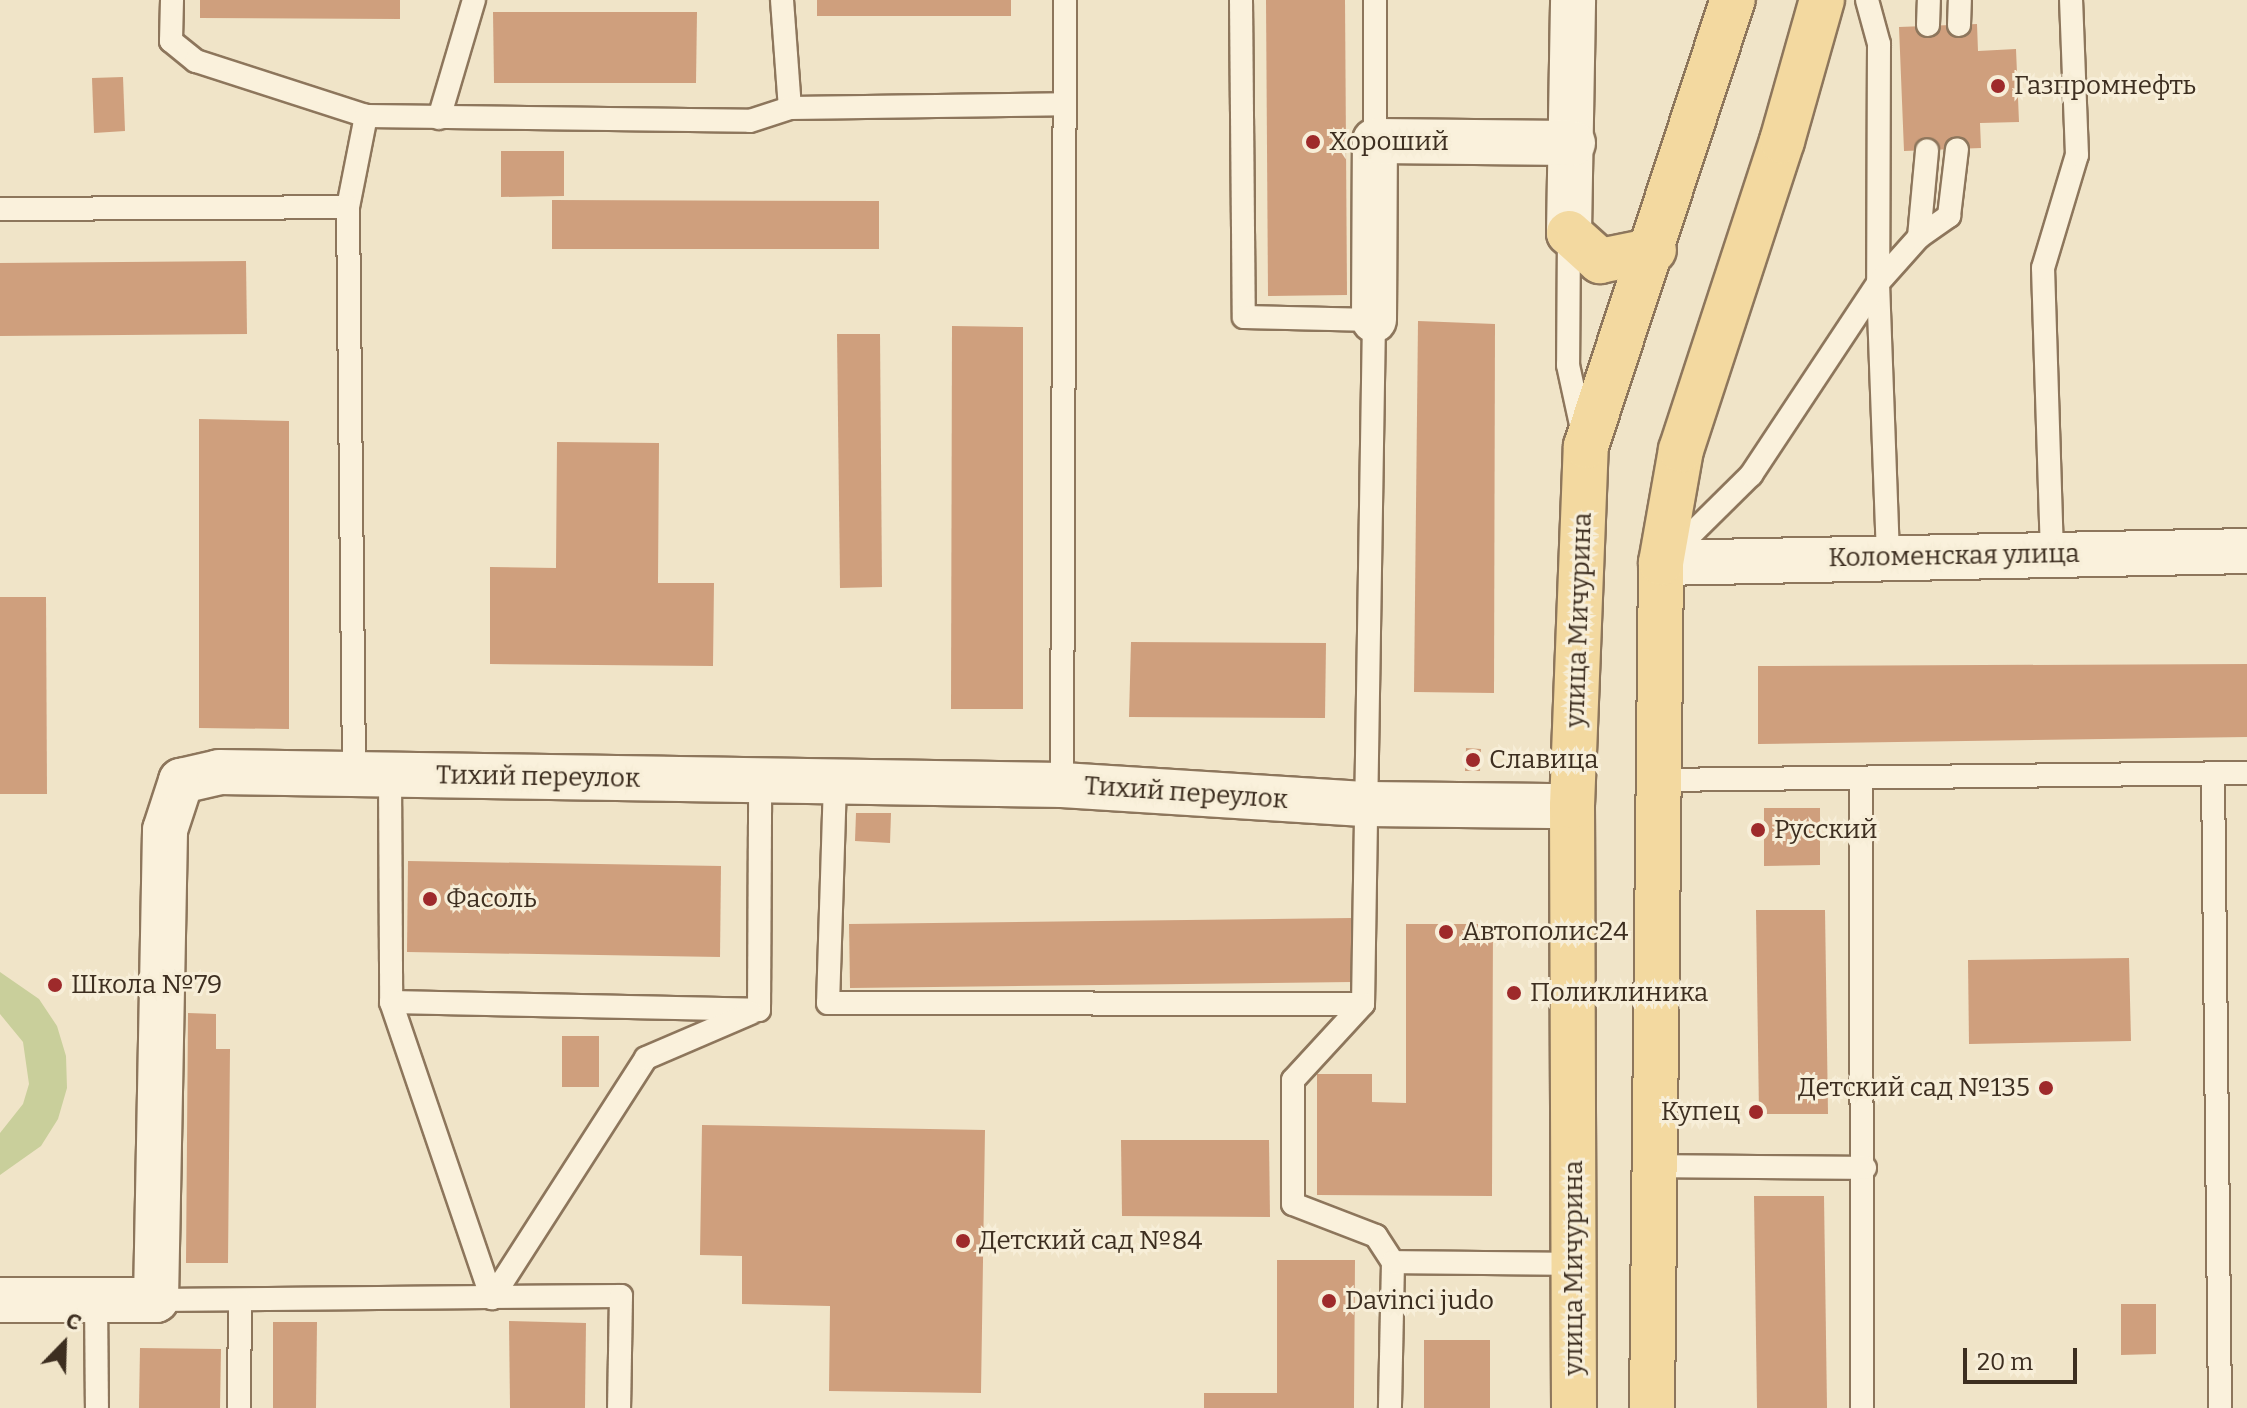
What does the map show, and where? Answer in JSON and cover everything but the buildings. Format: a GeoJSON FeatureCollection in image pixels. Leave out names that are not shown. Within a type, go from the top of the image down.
{"type":"FeatureCollection","features":[{"type":"Feature","properties":{"kind":"main road","name":"улица Мичурина"},"geometry":{"type":"LineString","coordinates":[[1574,1408],[1572,806],[1586,446],[1654,250],[1733,0]]}},
{"type":"Feature","properties":{"kind":"main road"},"geometry":{"type":"LineString","coordinates":[[1652,1408],[1651,1166],[1661,563],[1681,450],[1782,141],[1822,0]]}},
{"type":"Feature","properties":{"kind":"main road"},"geometry":{"type":"LineString","coordinates":[[1569,233],[1600,261],[1654,250]]}},
{"type":"Feature","properties":{"kind":"street"},"geometry":{"type":"LineString","coordinates":[[1569,233],[1573,143],[1573,0]]}},
{"type":"Feature","properties":{"kind":"street"},"geometry":{"type":"LineString","coordinates":[[1374,320],[1375,141],[1573,143]]}},
{"type":"Feature","properties":{"kind":"street","name":"Коломенская улица"},"geometry":{"type":"LineString","coordinates":[[1661,563],[2247,551]]}},
{"type":"Feature","properties":{"kind":"street","name":"Тихий переулок"},"geometry":{"type":"LineString","coordinates":[[156,1300],[165,830],[181,781],[219,772],[1062,785],[1367,804],[1572,806]]}},
{"type":"Feature","properties":{"kind":"street"},"geometry":{"type":"LineString","coordinates":[[0,1300],[156,1300]]}},
{"type":"Feature","properties":{"kind":"lane"},"geometry":{"type":"LineString","coordinates":[[172,0],[171,41],[196,61],[366,116],[750,121],[790,108],[1064,104]]}},
{"type":"Feature","properties":{"kind":"lane"},"geometry":{"type":"LineString","coordinates":[[439,118],[474,0]]}},
{"type":"Feature","properties":{"kind":"lane"},"geometry":{"type":"LineString","coordinates":[[782,0],[790,108]]}},
{"type":"Feature","properties":{"kind":"lane"},"geometry":{"type":"LineString","coordinates":[[1062,785],[1065,0]]}},
{"type":"Feature","properties":{"kind":"lane"},"geometry":{"type":"LineString","coordinates":[[1241,0],[1244,317],[1374,320],[1363,1004],[1293,1080],[1293,1204],[1376,1236],[1393,1262],[1390,1408]]}},
{"type":"Feature","properties":{"kind":"lane"},"geometry":{"type":"LineString","coordinates":[[1375,0],[1375,141]]}},
{"type":"Feature","properties":{"kind":"lane"},"geometry":{"type":"LineString","coordinates":[[1867,0],[1879,44],[1878,283],[1888,556]]}},
{"type":"Feature","properties":{"kind":"lane"},"geometry":{"type":"LineString","coordinates":[[1928,25],[1929,0]]}},
{"type":"Feature","properties":{"kind":"lane"},"geometry":{"type":"LineString","coordinates":[[1959,25],[1960,0]]}},
{"type":"Feature","properties":{"kind":"lane"},"geometry":{"type":"LineString","coordinates":[[2052,554],[2043,268],[2077,155],[2071,0]]}},
{"type":"Feature","properties":{"kind":"lane"},"geometry":{"type":"LineString","coordinates":[[366,116],[348,207],[372,775],[391,1002],[492,1298]]}},
{"type":"Feature","properties":{"kind":"lane"},"geometry":{"type":"LineString","coordinates":[[1661,563],[1751,475],[1878,283],[1919,237],[1949,216],[1957,149]]}},
{"type":"Feature","properties":{"kind":"lane"},"geometry":{"type":"LineString","coordinates":[[1919,237],[1927,150]]}},
{"type":"Feature","properties":{"kind":"lane"},"geometry":{"type":"LineString","coordinates":[[0,209],[348,207]]}},
{"type":"Feature","properties":{"kind":"lane"},"geometry":{"type":"LineString","coordinates":[[1569,233],[1568,365],[1586,446]]}},
{"type":"Feature","properties":{"kind":"lane"},"geometry":{"type":"LineString","coordinates":[[1658,780],[2247,773]]}},
{"type":"Feature","properties":{"kind":"lane"},"geometry":{"type":"LineString","coordinates":[[2213,774],[2220,1408]]}},
{"type":"Feature","properties":{"kind":"lane"},"geometry":{"type":"LineString","coordinates":[[1861,779],[1865,1168],[1862,1408]]}},
{"type":"Feature","properties":{"kind":"lane"},"geometry":{"type":"LineString","coordinates":[[759,1010],[760,781]]}},
{"type":"Feature","properties":{"kind":"lane"},"geometry":{"type":"LineString","coordinates":[[835,782],[828,1003],[1363,1004]]}},
{"type":"Feature","properties":{"kind":"lane"},"geometry":{"type":"LineString","coordinates":[[391,1002],[759,1010]]}},
{"type":"Feature","properties":{"kind":"lane"},"geometry":{"type":"LineString","coordinates":[[492,1298],[646,1058],[759,1010]]}},
{"type":"Feature","properties":{"kind":"lane"},"geometry":{"type":"LineString","coordinates":[[1651,1166],[1865,1168]]}},
{"type":"Feature","properties":{"kind":"lane"},"geometry":{"type":"LineString","coordinates":[[1393,1262],[1574,1264]]}},
{"type":"Feature","properties":{"kind":"lane"},"geometry":{"type":"LineString","coordinates":[[156,1300],[621,1296],[619,1408]]}},
{"type":"Feature","properties":{"kind":"lane"},"geometry":{"type":"LineString","coordinates":[[96,1298],[97,1408]]}},
{"type":"Feature","properties":{"kind":"lane"},"geometry":{"type":"LineString","coordinates":[[239,1408],[240,1300]]}},
{"type":"Feature","properties":{"kind":"green space"},"geometry":{"type":"Polygon","coordinates":[[[0,972],[39,999],[57,1026],[66,1056],[67,1088],[58,1119],[41,1146],[0,1175],[0,1133],[23,1104],[29,1084],[23,1042],[0,1014],[0,972]]]}},
{"type":"Feature","properties":{"kind":"place","name":"Газпромнефть"},"geometry":{"type":"Point","coordinates":[1998,86]}},
{"type":"Feature","properties":{"kind":"place","name":"Хороший"},"geometry":{"type":"Point","coordinates":[1313,142]}},
{"type":"Feature","properties":{"kind":"place","name":"Славица"},"geometry":{"type":"Point","coordinates":[1473,760]}},
{"type":"Feature","properties":{"kind":"place","name":"Русский"},"geometry":{"type":"Point","coordinates":[1758,830]}},
{"type":"Feature","properties":{"kind":"place","name":"Фасоль"},"geometry":{"type":"Point","coordinates":[430,899]}},
{"type":"Feature","properties":{"kind":"place","name":"Автополис24"},"geometry":{"type":"Point","coordinates":[1446,932]}},
{"type":"Feature","properties":{"kind":"place","name":"Школа №79"},"geometry":{"type":"Point","coordinates":[55,985]}},
{"type":"Feature","properties":{"kind":"place","name":"Поликлиника"},"geometry":{"type":"Point","coordinates":[1514,993]}},
{"type":"Feature","properties":{"kind":"place","name":"Детский сад №135"},"geometry":{"type":"Point","coordinates":[2046,1088]}},
{"type":"Feature","properties":{"kind":"place","name":"Купец"},"geometry":{"type":"Point","coordinates":[1756,1112]}},
{"type":"Feature","properties":{"kind":"place","name":"Детский сад №84"},"geometry":{"type":"Point","coordinates":[963,1241]}},
{"type":"Feature","properties":{"kind":"place","name":"Davinci judo"},"geometry":{"type":"Point","coordinates":[1329,1301]}}]}
